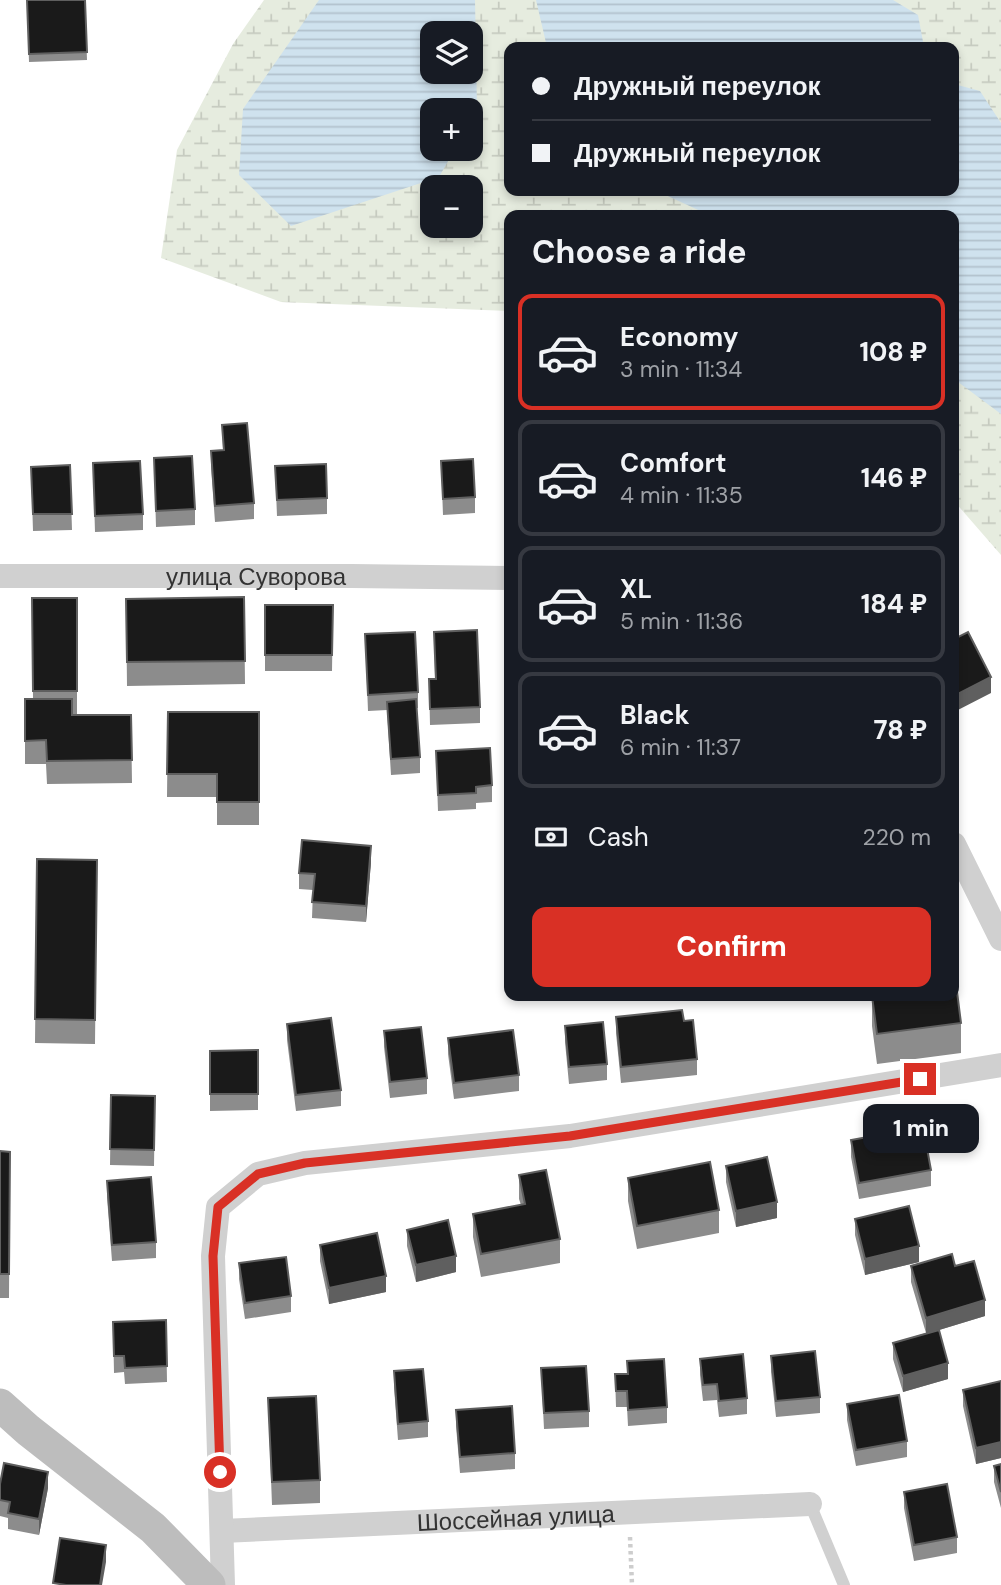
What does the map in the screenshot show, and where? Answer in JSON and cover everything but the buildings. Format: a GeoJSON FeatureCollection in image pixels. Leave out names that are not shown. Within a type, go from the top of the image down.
{"type":"FeatureCollection","features":[{"type":"Feature","properties":{"kind":"street","name":"улица Суворова"},"geometry":{"type":"LineString","coordinates":[[0,576],[504,578]]}},
{"type":"Feature","properties":{"kind":"street"},"geometry":{"type":"LineString","coordinates":[[959,854],[1001,939]]}},
{"type":"Feature","properties":{"kind":"street"},"geometry":{"type":"LineString","coordinates":[[223,1585],[213,1256],[218,1207],[258,1174],[305,1163],[570,1136],[1001,1066]]}},
{"type":"Feature","properties":{"kind":"street"},"geometry":{"type":"LineString","coordinates":[[0,1405],[153,1528],[209,1585]]}},
{"type":"Feature","properties":{"kind":"street","name":"Шоссейная улица"},"geometry":{"type":"LineString","coordinates":[[222,1531],[810,1504]]}},
{"type":"Feature","properties":{"kind":"lane"},"geometry":{"type":"LineString","coordinates":[[810,1504],[844,1585]]}},
{"type":"Feature","properties":{"kind":"path"},"geometry":{"type":"LineString","coordinates":[[629,1512],[632,1585]]}},
{"type":"Feature","properties":{"kind":"green space"},"geometry":{"type":"Polygon","coordinates":[[[264,0],[1001,0],[1001,555],[959,507],[959,210],[504,210],[504,311],[281,302],[161,258],[177,150],[233,44],[264,0]]]}},
{"type":"Feature","properties":{"kind":"water"},"geometry":{"type":"Polygon","coordinates":[[[319,0],[475,0],[475,21],[420,21],[420,84],[477,84],[477,98],[420,98],[420,161],[448,161],[440,175],[420,175],[420,183],[291,226],[239,175],[243,109],[319,0]]]}},
{"type":"Feature","properties":{"kind":"water"},"geometry":{"type":"Polygon","coordinates":[[[536,0],[893,0],[918,15],[923,42],[546,42],[536,0]]]}},
{"type":"Feature","properties":{"kind":"water"},"geometry":{"type":"Polygon","coordinates":[[[959,85],[980,91],[1001,123],[1001,414],[959,383],[959,210],[698,210],[668,196],[959,196],[959,85]]]}},
{"type":"Feature","properties":{"kind":"route"},"geometry":{"type":"LineString","coordinates":[[220,1472],[213,1256],[218,1207],[258,1174],[305,1163],[570,1136],[920,1079]]}}]}
